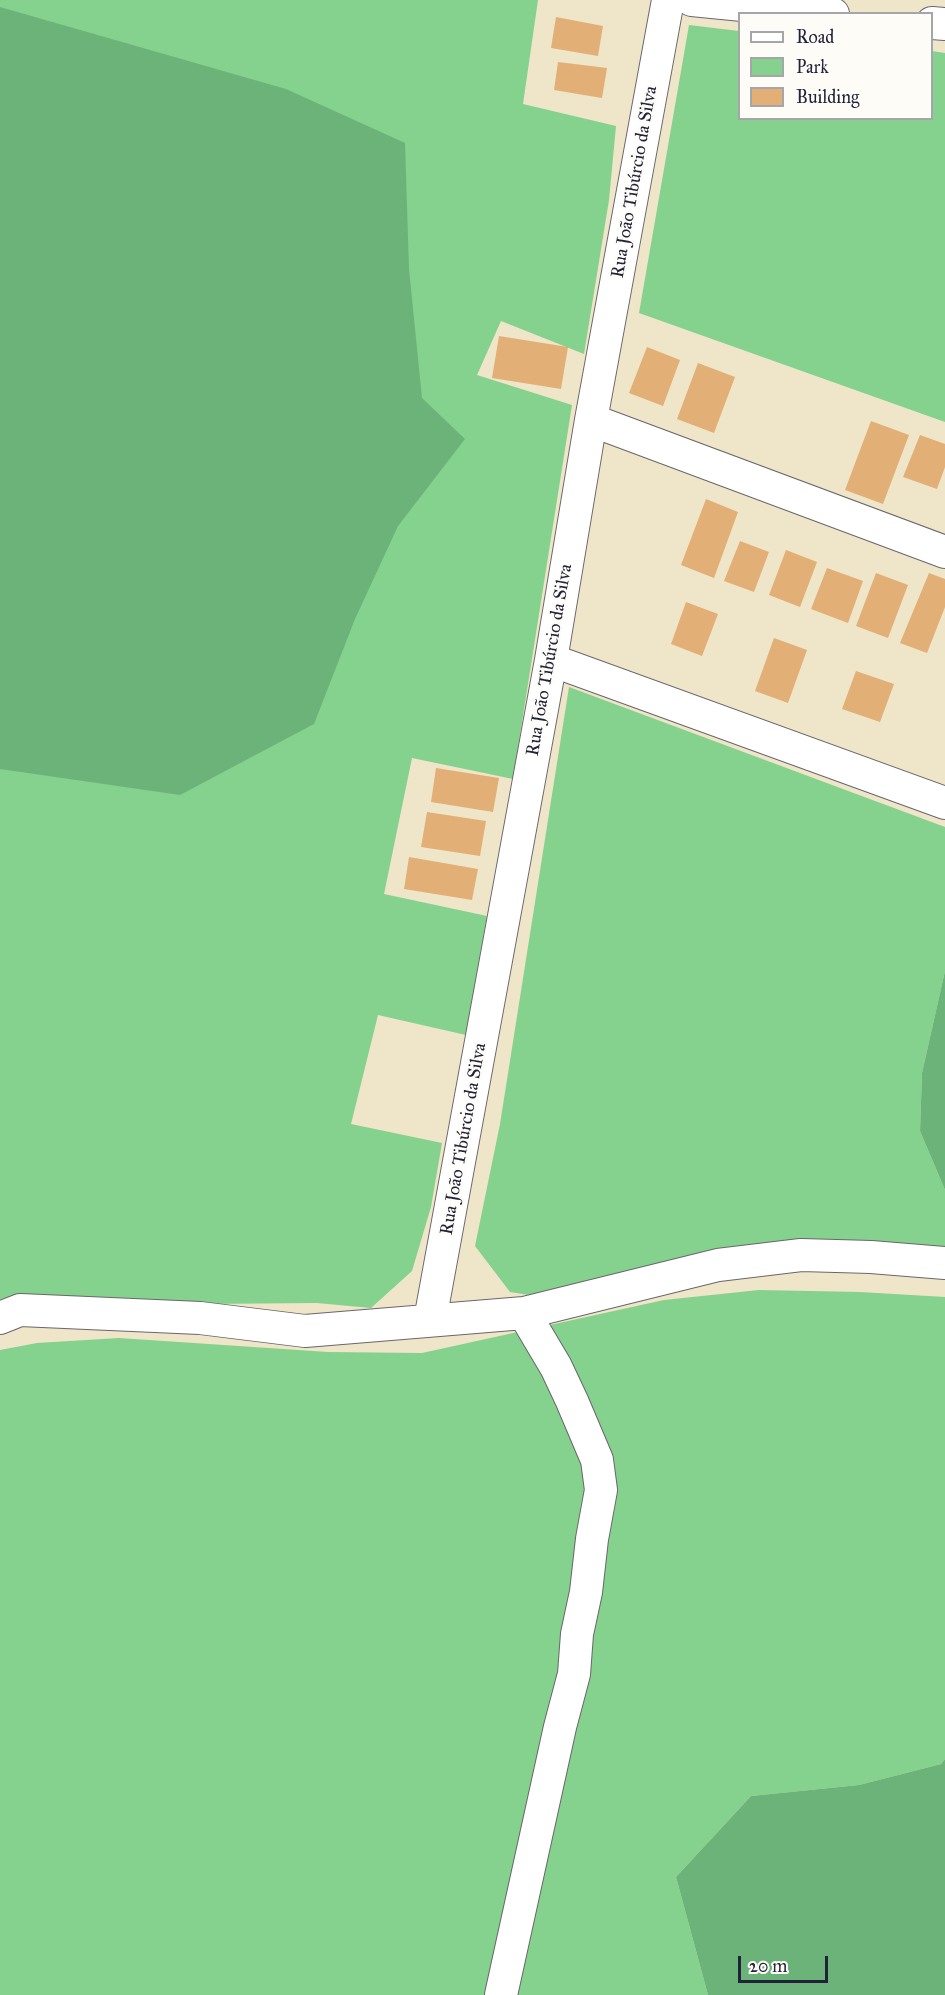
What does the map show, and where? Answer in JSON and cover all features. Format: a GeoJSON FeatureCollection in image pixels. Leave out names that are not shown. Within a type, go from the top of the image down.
{"type":"FeatureCollection","features":[{"type":"Feature","properties":{"kind":"street","name":"Rua João Tibúrcio da Silva"},"geometry":{"type":"LineString","coordinates":[[430,1320],[551,660],[591,420],[668,0]]}},
{"type":"Feature","properties":{"kind":"street"},"geometry":{"type":"LineString","coordinates":[[692,0],[814,12]]}},
{"type":"Feature","properties":{"kind":"street"},"geometry":{"type":"LineString","coordinates":[[591,420],[945,552]]}},
{"type":"Feature","properties":{"kind":"street"},"geometry":{"type":"LineString","coordinates":[[551,660],[945,804]]}},
{"type":"Feature","properties":{"kind":"street"},"geometry":{"type":"LineString","coordinates":[[0,1318],[20,1310],[200,1318],[305,1331],[524,1313],[717,1265],[801,1255],[871,1257],[945,1263]]}},
{"type":"Feature","properties":{"kind":"street"},"geometry":{"type":"LineString","coordinates":[[501,1995],[560,1727],[574,1674],[577,1634],[586,1593],[592,1539],[601,1490],[597,1460],[572,1401],[556,1367],[524,1313]]}},
{"type":"Feature","properties":{"kind":"green space"},"geometry":{"type":"Polygon","coordinates":[[[0,0],[538,0],[523,104],[616,126],[609,200],[584,354],[501,321],[477,375],[572,405],[513,779],[412,758],[384,894],[487,916],[466,1035],[378,1015],[351,1124],[442,1143],[431,1207],[412,1271],[371,1308],[317,1303],[203,1304],[0,1300],[0,0]]]}},
{"type":"Feature","properties":{"kind":"green space"},"geometry":{"type":"Polygon","coordinates":[[[0,7],[286,89],[405,143],[409,269],[422,398],[465,439],[398,526],[355,619],[314,724],[180,795],[0,769],[0,7]]]}},
{"type":"Feature","properties":{"kind":"green space"},"geometry":{"type":"Polygon","coordinates":[[[689,25],[738,31],[738,120],[933,120],[933,51],[945,53],[945,422],[639,313],[689,25]]]}},
{"type":"Feature","properties":{"kind":"green space"},"geometry":{"type":"Polygon","coordinates":[[[569,687],[945,827],[945,971],[922,1073],[920,1131],[945,1190],[945,1254],[542,1297],[510,1292],[475,1246],[500,1124],[569,687]]]}},
{"type":"Feature","properties":{"kind":"green space"},"geometry":{"type":"Polygon","coordinates":[[[945,971],[945,1190],[920,1131],[922,1073],[945,971]]]}},
{"type":"Feature","properties":{"kind":"green space"},"geometry":{"type":"Polygon","coordinates":[[[759,1290],[945,1297],[945,1759],[941,1764],[859,1785],[751,1796],[676,1877],[708,1995],[0,1995],[0,1350],[37,1343],[119,1338],[328,1352],[422,1353],[664,1300],[759,1290]]]}},
{"type":"Feature","properties":{"kind":"green space"},"geometry":{"type":"Polygon","coordinates":[[[945,1759],[945,1995],[708,1995],[676,1877],[751,1796],[859,1785],[941,1764],[945,1759]]]}},
{"type":"Feature","properties":{"kind":"building"},"geometry":{"type":"Polygon","coordinates":[[[556,17],[603,26],[598,56],[551,48],[556,17]]]}},
{"type":"Feature","properties":{"kind":"building"},"geometry":{"type":"Polygon","coordinates":[[[558,62],[607,68],[602,98],[554,90],[558,62]]]}},
{"type":"Feature","properties":{"kind":"building"},"geometry":{"type":"Polygon","coordinates":[[[499,336],[568,347],[561,389],[492,378],[499,336]]]}},
{"type":"Feature","properties":{"kind":"building"},"geometry":{"type":"Polygon","coordinates":[[[647,347],[680,360],[663,406],[629,393],[647,347]]]}},
{"type":"Feature","properties":{"kind":"building"},"geometry":{"type":"Polygon","coordinates":[[[698,363],[735,377],[714,433],[677,419],[698,363]]]}},
{"type":"Feature","properties":{"kind":"building"},"geometry":{"type":"Polygon","coordinates":[[[871,421],[909,435],[883,504],[845,490],[871,421]]]}},
{"type":"Feature","properties":{"kind":"building"},"geometry":{"type":"Polygon","coordinates":[[[920,435],[945,444],[945,467],[937,489],[903,477],[920,435]]]}},
{"type":"Feature","properties":{"kind":"building"},"geometry":{"type":"Polygon","coordinates":[[[706,499],[738,512],[714,578],[681,565],[706,499]]]}},
{"type":"Feature","properties":{"kind":"building"},"geometry":{"type":"Polygon","coordinates":[[[740,541],[769,552],[754,592],[724,581],[740,541]]]}},
{"type":"Feature","properties":{"kind":"building"},"geometry":{"type":"Polygon","coordinates":[[[786,550],[817,562],[800,607],[769,595],[786,550]]]}},
{"type":"Feature","properties":{"kind":"building"},"geometry":{"type":"Polygon","coordinates":[[[827,568],[863,581],[848,623],[811,609],[827,568]]]}},
{"type":"Feature","properties":{"kind":"building"},"geometry":{"type":"Polygon","coordinates":[[[876,573],[908,585],[888,638],[856,626],[876,573]]]}},
{"type":"Feature","properties":{"kind":"building"},"geometry":{"type":"Polygon","coordinates":[[[929,573],[945,579],[945,607],[927,653],[900,643],[929,573]]]}},
{"type":"Feature","properties":{"kind":"building"},"geometry":{"type":"Polygon","coordinates":[[[686,602],[718,614],[702,656],[671,644],[686,602]]]}},
{"type":"Feature","properties":{"kind":"building"},"geometry":{"type":"Polygon","coordinates":[[[774,638],[807,650],[788,703],[755,691],[774,638]]]}},
{"type":"Feature","properties":{"kind":"building"},"geometry":{"type":"Polygon","coordinates":[[[856,671],[894,684],[880,722],[842,709],[856,671]]]}},
{"type":"Feature","properties":{"kind":"building"},"geometry":{"type":"Polygon","coordinates":[[[436,768],[499,778],[493,812],[431,802],[436,768]]]}},
{"type":"Feature","properties":{"kind":"building"},"geometry":{"type":"Polygon","coordinates":[[[427,812],[486,821],[480,856],[421,847],[427,812]]]}},
{"type":"Feature","properties":{"kind":"building"},"geometry":{"type":"Polygon","coordinates":[[[409,857],[478,869],[472,900],[404,889],[409,857]]]}}]}
